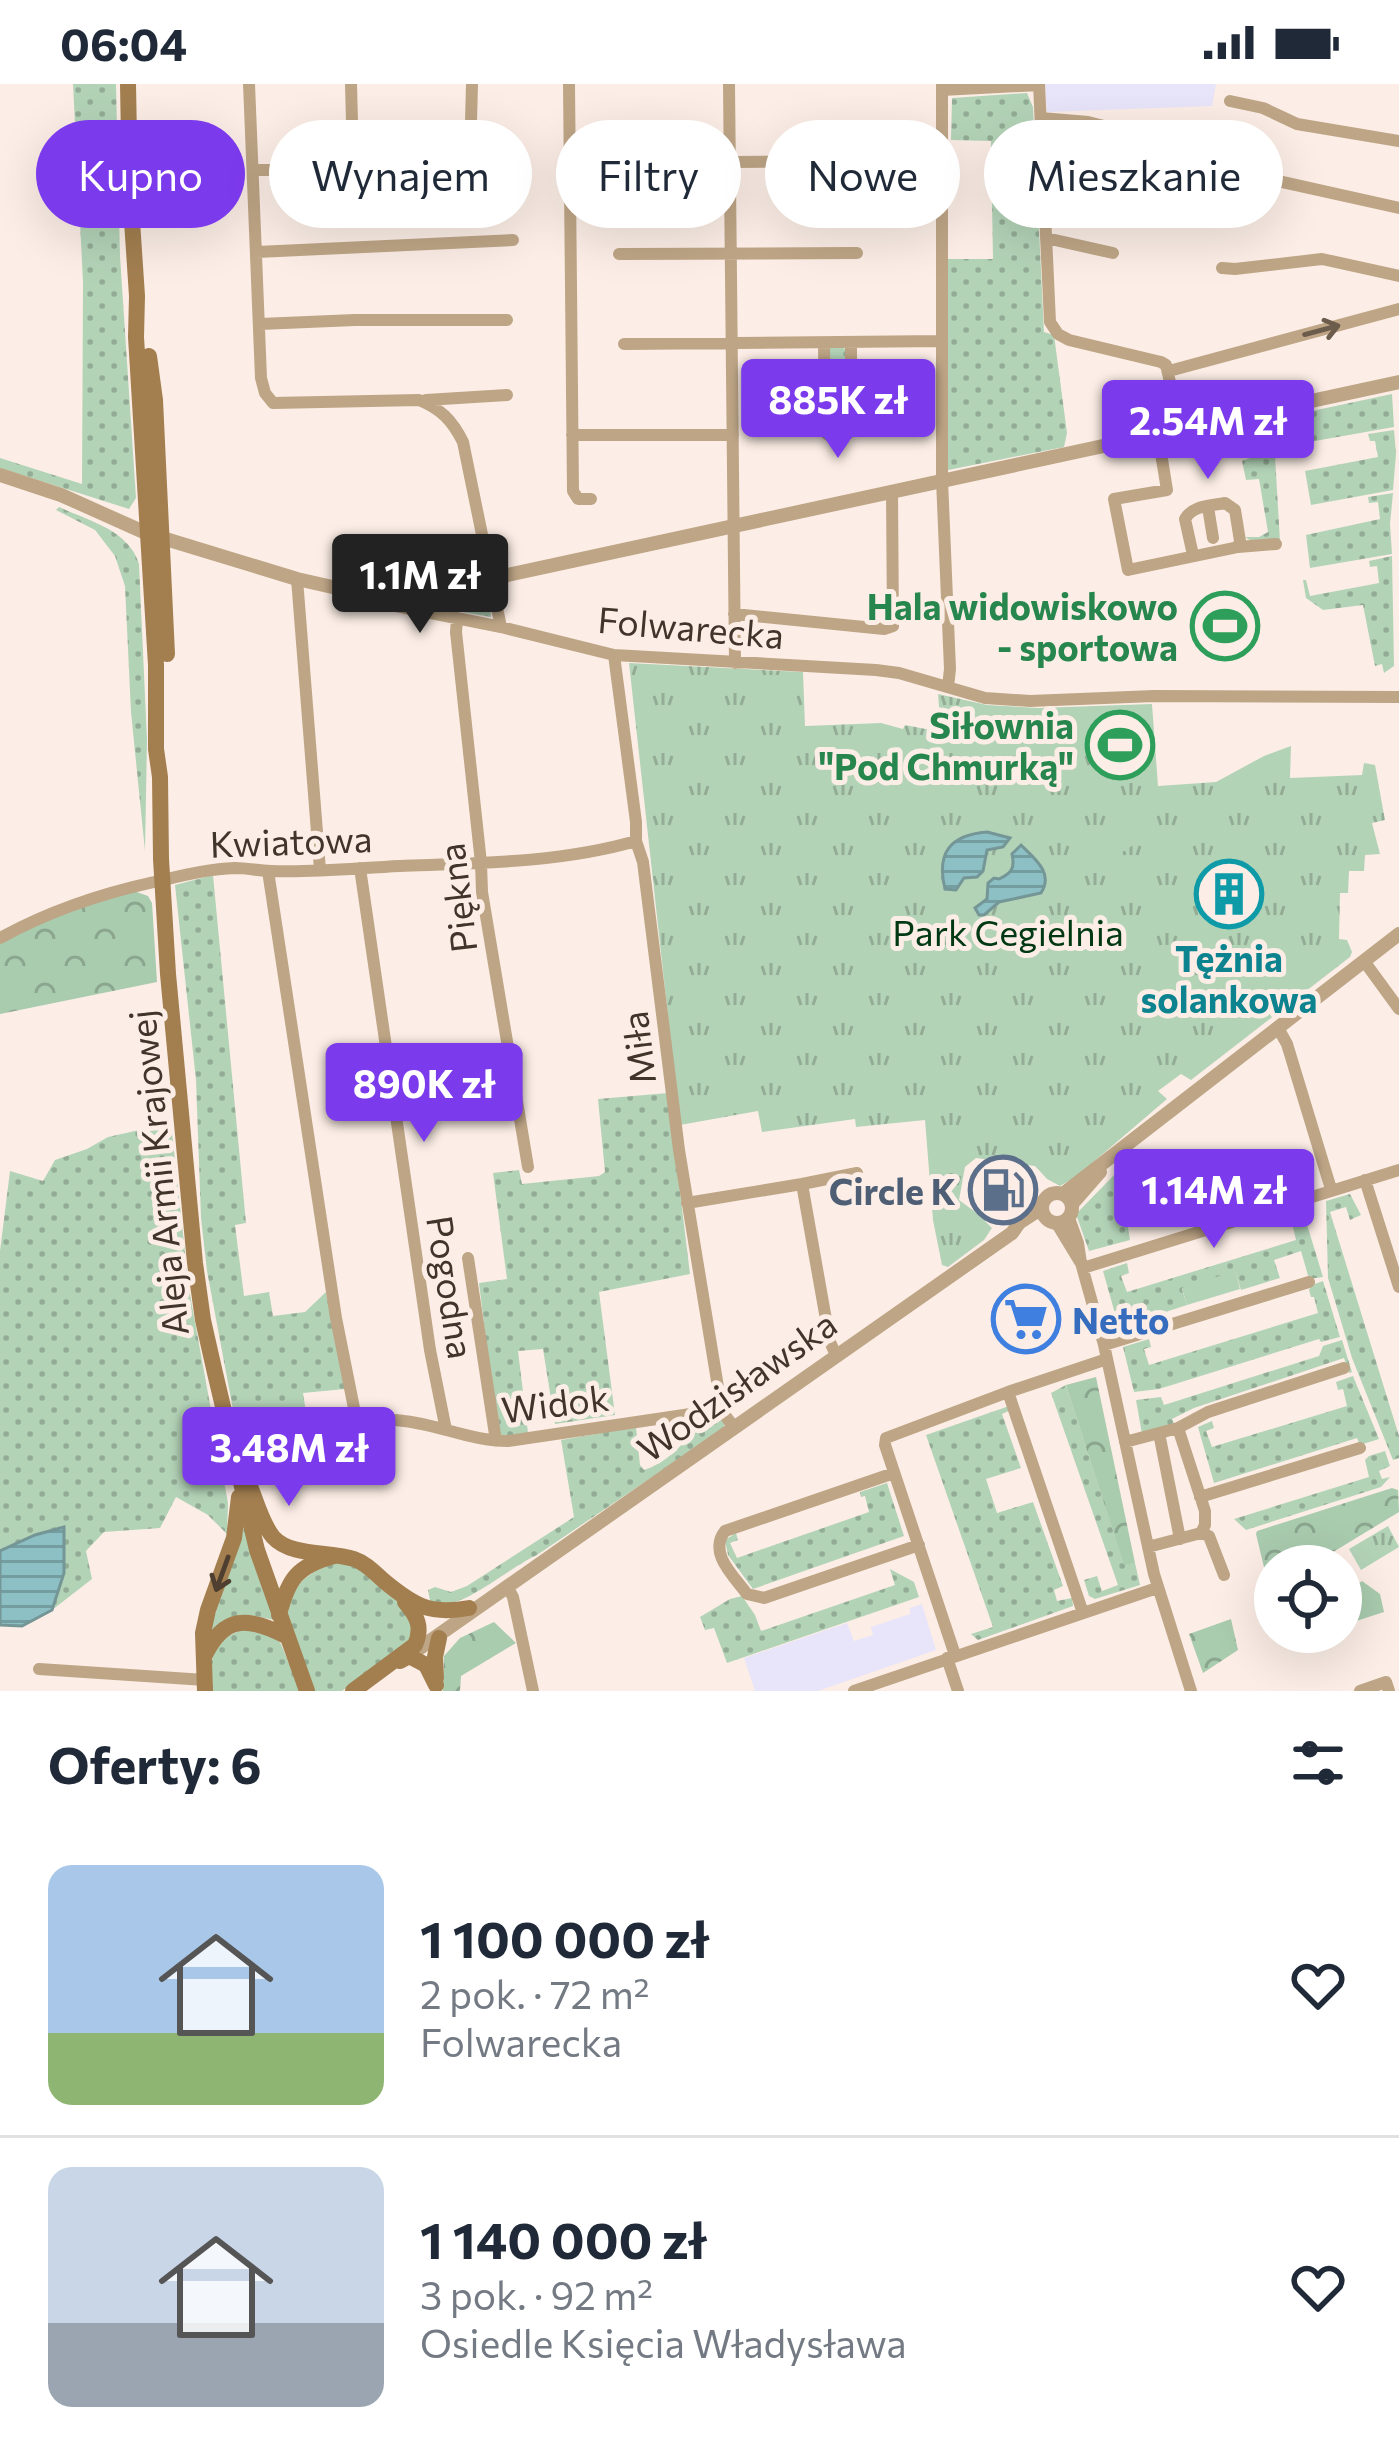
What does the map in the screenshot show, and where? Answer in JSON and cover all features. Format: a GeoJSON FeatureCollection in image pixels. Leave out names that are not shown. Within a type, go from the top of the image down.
{"type":"FeatureCollection","features":[{"type":"Feature","properties":{"kind":"main road","name":"Aleja Armii Krajowej"},"geometry":{"type":"LineString","coordinates":[[128,84],[136,337],[168,706],[160,777],[162,880],[196,1263],[203,1320],[256,1550],[307,1691]]}},
{"type":"Feature","properties":{"kind":"main road"},"geometry":{"type":"LineString","coordinates":[[231,1450],[273,1536],[292,1548],[361,1562],[416,1613],[419,1623],[412,1650],[426,1664],[436,1688]]}},
{"type":"Feature","properties":{"kind":"main road"},"geometry":{"type":"LineString","coordinates":[[205,1685],[203,1633],[235,1538],[241,1490]]}},
{"type":"Feature","properties":{"kind":"main road"},"geometry":{"type":"LineString","coordinates":[[278,1616],[297,1573],[313,1562],[336,1556]]}},
{"type":"Feature","properties":{"kind":"main road"},"geometry":{"type":"LineString","coordinates":[[397,1592],[430,1610],[469,1608]]}},
{"type":"Feature","properties":{"kind":"main road"},"geometry":{"type":"LineString","coordinates":[[204,1658],[222,1631],[240,1622],[263,1625],[286,1636]]}},
{"type":"Feature","properties":{"kind":"main road"},"geometry":{"type":"LineString","coordinates":[[436,1688],[439,1638]]}},
{"type":"Feature","properties":{"kind":"main road","name":"Wodzisławska"},"geometry":{"type":"LineString","coordinates":[[353,1691],[412,1650]]}},
{"type":"Feature","properties":{"kind":"street"},"geometry":{"type":"LineString","coordinates":[[249,84],[261,378],[273,403],[507,395]]}},
{"type":"Feature","properties":{"kind":"street"},"geometry":{"type":"LineString","coordinates":[[351,84],[352,120]]}},
{"type":"Feature","properties":{"kind":"street"},"geometry":{"type":"LineString","coordinates":[[471,120],[472,84]]}},
{"type":"Feature","properties":{"kind":"street"},"geometry":{"type":"LineString","coordinates":[[569,84],[573,491],[578,499],[591,499]]}},
{"type":"Feature","properties":{"kind":"street"},"geometry":{"type":"LineString","coordinates":[[729,84],[729,120]]}},
{"type":"Feature","properties":{"kind":"street"},"geometry":{"type":"LineString","coordinates":[[947,687],[942,87],[1039,85],[1050,322],[1069,340],[1161,362],[1168,371],[1181,430]]}},
{"type":"Feature","properties":{"kind":"street"},"geometry":{"type":"LineString","coordinates":[[1230,101],[1263,108],[1297,124],[1399,141]]}},
{"type":"Feature","properties":{"kind":"street"},"geometry":{"type":"LineString","coordinates":[[1041,118],[1064,120]]}},
{"type":"Feature","properties":{"kind":"street"},"geometry":{"type":"LineString","coordinates":[[254,170],[269,170]]}},
{"type":"Feature","properties":{"kind":"street"},"geometry":{"type":"LineString","coordinates":[[1283,182],[1399,208]]}},
{"type":"Feature","properties":{"kind":"street"},"geometry":{"type":"LineString","coordinates":[[731,228],[735,663]]}},
{"type":"Feature","properties":{"kind":"street"},"geometry":{"type":"LineString","coordinates":[[1046,238],[1113,253]]}},
{"type":"Feature","properties":{"kind":"street"},"geometry":{"type":"LineString","coordinates":[[257,252],[513,240]]}},
{"type":"Feature","properties":{"kind":"street"},"geometry":{"type":"LineString","coordinates":[[619,254],[856,253]]}},
{"type":"Feature","properties":{"kind":"street"},"geometry":{"type":"LineString","coordinates":[[1222,268],[1322,259],[1399,276]]}},
{"type":"Feature","properties":{"kind":"street"},"geometry":{"type":"LineString","coordinates":[[1168,371],[1399,309]]}},
{"type":"Feature","properties":{"kind":"street"},"geometry":{"type":"LineString","coordinates":[[260,324],[507,320]]}},
{"type":"Feature","properties":{"kind":"street"},"geometry":{"type":"LineString","coordinates":[[624,344],[942,341]]}},
{"type":"Feature","properties":{"kind":"street"},"geometry":{"type":"LineString","coordinates":[[824,343],[825,432],[842,437],[851,430],[851,342]]}},
{"type":"Feature","properties":{"kind":"street"},"geometry":{"type":"LineString","coordinates":[[359,592],[429,592],[1399,382]]}},
{"type":"Feature","properties":{"kind":"street"},"geometry":{"type":"LineString","coordinates":[[418,400],[438,408],[463,442],[501,627]]}},
{"type":"Feature","properties":{"kind":"street"},"geometry":{"type":"LineString","coordinates":[[572,435],[733,435]]}},
{"type":"Feature","properties":{"kind":"street"},"geometry":{"type":"LineString","coordinates":[[1158,435],[1167,490],[1114,499],[1128,569],[1276,544]]}},
{"type":"Feature","properties":{"kind":"street","name":"Folwarecka"},"geometry":{"type":"LineString","coordinates":[[0,475],[156,536],[297,579],[359,592],[376,602],[614,655],[876,670],[985,698],[1399,698]]}},
{"type":"Feature","properties":{"kind":"street"},"geometry":{"type":"LineString","coordinates":[[734,614],[884,629],[893,626],[892,491]]}},
{"type":"Feature","properties":{"kind":"street"},"geometry":{"type":"LineString","coordinates":[[1193,555],[1186,520],[1193,509],[1225,503],[1235,510],[1238,547]]}},
{"type":"Feature","properties":{"kind":"street"},"geometry":{"type":"LineString","coordinates":[[1208,507],[1214,538]]}},
{"type":"Feature","properties":{"kind":"street"},"geometry":{"type":"LineString","coordinates":[[297,579],[320,870]]}},
{"type":"Feature","properties":{"kind":"street"},"geometry":{"type":"LineString","coordinates":[[393,606],[405,594]]}},
{"type":"Feature","properties":{"kind":"street","name":"Piękna"},"geometry":{"type":"LineString","coordinates":[[457,619],[482,892],[528,1167]]}},
{"type":"Feature","properties":{"kind":"street","name":"Miła"},"geometry":{"type":"LineString","coordinates":[[614,655],[687,1203],[719,1393],[716,1404]]}},
{"type":"Feature","properties":{"kind":"street","name":"Kwiatowa"},"geometry":{"type":"LineString","coordinates":[[0,938],[71,904],[124,888],[233,868],[268,872],[481,863],[563,856],[636,841]]}},
{"type":"Feature","properties":{"kind":"street","name":"Pogodna"},"geometry":{"type":"LineString","coordinates":[[360,868],[430,1350],[446,1430]]}},
{"type":"Feature","properties":{"kind":"street"},"geometry":{"type":"LineString","coordinates":[[268,872],[336,1318],[357,1423]]}},
{"type":"Feature","properties":{"kind":"street","name":"Wodzisławska"},"geometry":{"type":"LineString","coordinates":[[412,1650],[439,1638],[1012,1233],[1019,1222],[1058,1211],[1105,1164],[1196,1090],[1399,934]]}},
{"type":"Feature","properties":{"kind":"street"},"geometry":{"type":"LineString","coordinates":[[1364,961],[1399,1010]]}},
{"type":"Feature","properties":{"kind":"street"},"geometry":{"type":"LineString","coordinates":[[1278,1028],[1331,1189]]}},
{"type":"Feature","properties":{"kind":"street"},"geometry":{"type":"LineString","coordinates":[[1082,1265],[1399,1170]]}},
{"type":"Feature","properties":{"kind":"street"},"geometry":{"type":"LineString","coordinates":[[687,1203],[857,1173]]}},
{"type":"Feature","properties":{"kind":"street"},"geometry":{"type":"LineString","coordinates":[[1365,1180],[1399,1287]]}},
{"type":"Feature","properties":{"kind":"street"},"geometry":{"type":"LineString","coordinates":[[802,1184],[836,1355]]}},
{"type":"Feature","properties":{"kind":"street"},"geometry":{"type":"LineString","coordinates":[[1058,1211],[1082,1265],[1157,1588],[1191,1691]]}},
{"type":"Feature","properties":{"kind":"street"},"geometry":{"type":"LineString","coordinates":[[468,1258],[496,1441]]}},
{"type":"Feature","properties":{"kind":"street"},"geometry":{"type":"LineString","coordinates":[[958,1691],[886,1438],[1105,1352],[1309,1282]]}},
{"type":"Feature","properties":{"kind":"street"},"geometry":{"type":"LineString","coordinates":[[1125,1442],[1178,1428],[1208,1412],[1344,1368]]}},
{"type":"Feature","properties":{"kind":"street"},"geometry":{"type":"LineString","coordinates":[[1008,1392],[1083,1612]]}},
{"type":"Feature","properties":{"kind":"street"},"geometry":{"type":"LineString","coordinates":[[716,1404],[734,1426]]}},
{"type":"Feature","properties":{"kind":"street","name":"Widok"},"geometry":{"type":"LineString","coordinates":[[328,1428],[399,1420],[496,1441],[527,1440],[704,1412],[716,1404]]}},
{"type":"Feature","properties":{"kind":"street"},"geometry":{"type":"LineString","coordinates":[[1178,1428],[1200,1497],[1205,1525],[1201,1533]]}},
{"type":"Feature","properties":{"kind":"street"},"geometry":{"type":"LineString","coordinates":[[1159,1433],[1180,1539]]}},
{"type":"Feature","properties":{"kind":"street"},"geometry":{"type":"LineString","coordinates":[[1200,1497],[1360,1448]]}},
{"type":"Feature","properties":{"kind":"street"},"geometry":{"type":"LineString","coordinates":[[894,1473],[725,1531],[719,1539],[719,1553],[747,1594],[764,1598],[919,1545]]}},
{"type":"Feature","properties":{"kind":"street"},"geometry":{"type":"LineString","coordinates":[[1148,1547],[1201,1533],[1209,1536],[1224,1575]]}},
{"type":"Feature","properties":{"kind":"street"},"geometry":{"type":"LineString","coordinates":[[854,1691],[1157,1588]]}},
{"type":"Feature","properties":{"kind":"street"},"geometry":{"type":"LineString","coordinates":[[503,1589],[513,1597],[533,1691]]}},
{"type":"Feature","properties":{"kind":"street","name":"Wodzisławska"},"geometry":{"type":"LineString","coordinates":[[412,1650],[503,1589]]}},
{"type":"Feature","properties":{"kind":"street"},"geometry":{"type":"LineString","coordinates":[[38,1669],[205,1685]]}},
{"type":"Feature","properties":{"kind":"street"},"geometry":{"type":"LineString","coordinates":[[1360,1691],[1391,1684]]}},
{"type":"Feature","properties":{"kind":"shaded area"},"geometry":{"type":"Polygon","coordinates":[[[1045,84],[1216,84],[1212,106],[1047,112],[1045,84]]]}},
{"type":"Feature","properties":{"kind":"shaded area"},"geometry":{"type":"Polygon","coordinates":[[[922,1604],[936,1650],[818,1691],[755,1691],[744,1658],[847,1623],[854,1641],[873,1635],[871,1627],[910,1614],[910,1608],[922,1604]]]}},
{"type":"Feature","properties":{"kind":"green space"},"geometry":{"type":"Polygon","coordinates":[[[73,84],[116,84],[117,120],[75,120],[73,84]]]}},
{"type":"Feature","properties":{"kind":"green space"},"geometry":{"type":"Polygon","coordinates":[[[1027,93],[1034,120],[984,120],[984,141],[960,140],[960,120],[951,120],[952,98],[1027,93]]]}},
{"type":"Feature","properties":{"kind":"green space"},"geometry":{"type":"Polygon","coordinates":[[[80,228],[119,228],[136,498],[129,509],[0,468],[0,458],[82,484],[80,228]]]}},
{"type":"Feature","properties":{"kind":"green space"},"geometry":{"type":"Polygon","coordinates":[[[992,228],[1039,228],[1044,332],[1054,335],[1067,433],[1064,447],[948,470],[947,259],[993,259],[992,228]]]}},
{"type":"Feature","properties":{"kind":"green space"},"geometry":{"type":"Polygon","coordinates":[[[842,347],[845,433],[833,428],[832,366],[826,360],[829,348],[842,347]]]}},
{"type":"Feature","properties":{"kind":"green space"},"geometry":{"type":"Polygon","coordinates":[[[1392,394],[1394,427],[1298,444],[1293,415],[1392,394]]]}},
{"type":"Feature","properties":{"kind":"green space"},"geometry":{"type":"Polygon","coordinates":[[[1276,419],[1281,425],[1281,438],[1274,439],[1280,541],[1256,544],[1245,537],[1268,532],[1259,479],[1246,480],[1242,461],[1250,458],[1248,449],[1241,449],[1238,428],[1276,419]]]}},
{"type":"Feature","properties":{"kind":"green space"},"geometry":{"type":"Polygon","coordinates":[[[1394,430],[1393,490],[1311,505],[1305,471],[1378,457],[1375,441],[1368,434],[1394,430]]]}},
{"type":"Feature","properties":{"kind":"green space"},"geometry":{"type":"Polygon","coordinates":[[[1393,493],[1392,554],[1310,568],[1306,535],[1380,519],[1378,502],[1369,503],[1368,497],[1393,493]]]}},
{"type":"Feature","properties":{"kind":"green space"},"geometry":{"type":"Polygon","coordinates":[[[59,507],[117,535],[139,564],[147,740],[145,851],[125,586],[115,556],[95,530],[56,510],[59,507]]]}},
{"type":"Feature","properties":{"kind":"green space"},"geometry":{"type":"Polygon","coordinates":[[[1392,556],[1394,666],[1384,673],[1382,664],[1375,666],[1363,605],[1323,610],[1306,598],[1303,580],[1310,596],[1379,583],[1377,566],[1370,567],[1369,561],[1392,556]]]}},
{"type":"Feature","properties":{"kind":"green space"},"geometry":{"type":"Polygon","coordinates":[[[476,588],[489,598],[491,617],[408,599],[476,588]]]}},
{"type":"Feature","properties":{"kind":"green space","name":"Park Cegielnia"},"geometry":{"type":"Polygon","coordinates":[[[629,663],[803,672],[805,726],[881,723],[941,732],[938,694],[987,705],[1038,708],[1152,704],[1158,786],[1216,782],[1291,746],[1290,778],[1362,775],[1364,763],[1375,765],[1385,820],[1372,823],[1380,854],[1365,855],[1364,871],[1349,871],[1348,893],[1340,893],[1339,939],[1347,940],[1350,957],[1191,1080],[1181,1074],[1158,1091],[1167,1099],[1060,1186],[1035,1166],[976,1158],[965,1167],[959,1200],[992,1228],[984,1240],[948,1267],[942,1265],[933,1220],[925,1120],[856,1127],[855,1119],[762,1132],[758,1111],[680,1125],[629,663]]]}},
{"type":"Feature","properties":{"kind":"green space"},"geometry":{"type":"Polygon","coordinates":[[[937,737],[940,810],[883,815],[895,741],[937,737]]]}},
{"type":"Feature","properties":{"kind":"green space"},"geometry":{"type":"Polygon","coordinates":[[[1138,812],[1149,827],[1132,838],[1135,844],[1113,858],[1101,840],[1138,812]]]}},
{"type":"Feature","properties":{"kind":"green space"},"geometry":{"type":"Polygon","coordinates":[[[213,875],[246,1223],[235,1225],[244,1296],[269,1292],[273,1316],[305,1312],[326,1292],[345,1389],[303,1393],[309,1431],[237,1431],[207,1271],[196,1080],[175,885],[213,875]]]}},
{"type":"Feature","properties":{"kind":"green space"},"geometry":{"type":"Polygon","coordinates":[[[131,890],[148,896],[152,903],[157,982],[0,1014],[0,944],[30,926],[131,890]]]}},
{"type":"Feature","properties":{"kind":"green space"},"geometry":{"type":"Polygon","coordinates":[[[668,1093],[690,1274],[599,1292],[615,1415],[555,1424],[543,1349],[518,1351],[528,1433],[498,1437],[479,1283],[507,1279],[493,1173],[519,1170],[522,1184],[599,1176],[605,1172],[598,1099],[668,1093]]]}},
{"type":"Feature","properties":{"kind":"green space"},"geometry":{"type":"Polygon","coordinates":[[[171,1123],[189,1289],[228,1503],[227,1534],[208,1515],[176,1497],[160,1528],[104,1532],[86,1551],[92,1579],[52,1610],[64,1573],[35,1535],[0,1551],[0,1251],[10,1171],[43,1181],[55,1160],[108,1137],[171,1123]]]}},
{"type":"Feature","properties":{"kind":"green space"},"geometry":{"type":"Polygon","coordinates":[[[1119,1170],[1130,1240],[1089,1251],[1076,1214],[1119,1170]]]}},
{"type":"Feature","properties":{"kind":"green space"},"geometry":{"type":"Polygon","coordinates":[[[1350,1194],[1361,1215],[1350,1220],[1346,1207],[1330,1212],[1399,1436],[1399,1458],[1393,1460],[1352,1358],[1328,1278],[1326,1201],[1350,1194]]]}},
{"type":"Feature","properties":{"kind":"green space"},"geometry":{"type":"Polygon","coordinates":[[[1302,1208],[1323,1277],[1309,1279],[1301,1251],[1274,1260],[1280,1278],[1241,1290],[1235,1272],[1182,1289],[1187,1305],[1135,1322],[1137,1332],[1121,1335],[1103,1271],[1127,1263],[1129,1273],[1121,1276],[1127,1292],[1296,1240],[1292,1223],[1286,1224],[1283,1214],[1302,1208]]]}},
{"type":"Feature","properties":{"kind":"green space"},"geometry":{"type":"Polygon","coordinates":[[[1235,1271],[1240,1289],[1187,1305],[1182,1288],[1235,1271]]]}},
{"type":"Feature","properties":{"kind":"green space"},"geometry":{"type":"Polygon","coordinates":[[[1323,1281],[1340,1337],[1134,1392],[1123,1347],[1149,1339],[1151,1347],[1144,1349],[1149,1365],[1318,1313],[1309,1290],[1323,1281]]]}},
{"type":"Feature","properties":{"kind":"green space"},"geometry":{"type":"Polygon","coordinates":[[[1342,1340],[1352,1372],[1344,1358],[1194,1408],[1172,1419],[1175,1426],[1142,1434],[1136,1400],[1161,1397],[1164,1405],[1319,1356],[1323,1346],[1342,1340]]]}},
{"type":"Feature","properties":{"kind":"green space"},"geometry":{"type":"Polygon","coordinates":[[[1353,1376],[1379,1439],[1360,1445],[1357,1438],[1214,1483],[1198,1427],[1212,1421],[1214,1428],[1206,1431],[1212,1447],[1347,1406],[1336,1382],[1353,1376]]]}},
{"type":"Feature","properties":{"kind":"green space"},"geometry":{"type":"Polygon","coordinates":[[[1096,1377],[1135,1563],[1124,1565],[1066,1385],[1096,1377]]]}},
{"type":"Feature","properties":{"kind":"green space"},"geometry":{"type":"Polygon","coordinates":[[[1066,1385],[1124,1564],[1135,1563],[1140,1585],[1095,1599],[1089,1596],[1084,1580],[1097,1576],[1102,1591],[1118,1585],[1051,1393],[1066,1385]]]}},
{"type":"Feature","properties":{"kind":"green space"},"geometry":{"type":"Polygon","coordinates":[[[1009,1406],[1011,1410],[1002,1414],[1021,1468],[986,1479],[997,1513],[1033,1502],[1063,1586],[1054,1590],[1057,1601],[1072,1598],[1073,1606],[978,1640],[971,1634],[993,1627],[926,1435],[1009,1406]]]}},
{"type":"Feature","properties":{"kind":"green space"},"geometry":{"type":"Polygon","coordinates":[[[718,1414],[723,1429],[537,1555],[459,1601],[430,1601],[428,1590],[451,1592],[467,1586],[574,1517],[561,1440],[636,1427],[644,1470],[678,1449],[694,1430],[687,1420],[718,1414]]]}},
{"type":"Feature","properties":{"kind":"green space"},"geometry":{"type":"Polygon","coordinates":[[[1385,1451],[1390,1466],[1379,1471],[1382,1479],[1390,1477],[1381,1487],[1246,1530],[1234,1519],[1369,1477],[1365,1460],[1385,1451]]]}},
{"type":"Feature","properties":{"kind":"green space"},"geometry":{"type":"Polygon","coordinates":[[[887,1483],[904,1536],[753,1589],[728,1555],[725,1540],[736,1533],[738,1540],[730,1543],[737,1558],[869,1512],[860,1492],[887,1483]]]}},
{"type":"Feature","properties":{"kind":"green space"},"geometry":{"type":"Polygon","coordinates":[[[1398,1490],[1399,1512],[1345,1545],[1259,1545],[1257,1531],[1398,1490]]]}},
{"type":"Feature","properties":{"kind":"green space"},"geometry":{"type":"Polygon","coordinates":[[[245,1526],[275,1620],[249,1615],[209,1634],[238,1540],[245,1526]]]}},
{"type":"Feature","properties":{"kind":"green space"},"geometry":{"type":"Polygon","coordinates":[[[1388,1526],[1399,1547],[1362,1569],[1362,1545],[1356,1545],[1388,1526]]]}},
{"type":"Feature","properties":{"kind":"green space"},"geometry":{"type":"Polygon","coordinates":[[[337,1562],[356,1566],[410,1611],[414,1624],[408,1645],[342,1691],[314,1691],[288,1620],[289,1608],[301,1582],[337,1562]]]}},
{"type":"Feature","properties":{"kind":"green space"},"geometry":{"type":"Polygon","coordinates":[[[890,1569],[914,1582],[919,1597],[727,1663],[714,1628],[705,1630],[700,1617],[742,1596],[761,1631],[895,1585],[890,1569]]]}},
{"type":"Feature","properties":{"kind":"green space"},"geometry":{"type":"Polygon","coordinates":[[[1362,1581],[1380,1594],[1384,1612],[1362,1619],[1362,1581]]]}},
{"type":"Feature","properties":{"kind":"green space"},"geometry":{"type":"Polygon","coordinates":[[[1231,1619],[1238,1650],[1203,1673],[1189,1634],[1231,1619]]]}},
{"type":"Feature","properties":{"kind":"green space"},"geometry":{"type":"Polygon","coordinates":[[[494,1622],[516,1643],[461,1676],[460,1691],[443,1691],[444,1656],[460,1638],[494,1622]]]}},
{"type":"Feature","properties":{"kind":"green space"},"geometry":{"type":"Polygon","coordinates":[[[250,1628],[281,1644],[300,1691],[211,1691],[211,1667],[220,1642],[250,1628]]]}},
{"type":"Feature","properties":{"kind":"water"},"geometry":{"type":"Polygon","coordinates":[[[987,832],[1010,838],[1003,847],[987,850],[977,877],[964,878],[956,890],[945,889],[943,865],[949,848],[964,837],[987,832]]]}},
{"type":"Feature","properties":{"kind":"water"},"geometry":{"type":"Polygon","coordinates":[[[1021,845],[1044,873],[1041,893],[999,902],[979,915],[975,908],[987,899],[988,883],[1010,872],[1012,854],[1021,845]]]}},
{"type":"Feature","properties":{"kind":"water"},"geometry":{"type":"Polygon","coordinates":[[[64,1527],[64,1573],[52,1610],[22,1626],[0,1625],[0,1551],[64,1527]]]}},
{"type":"Feature","properties":{"kind":"place","name":"Hala widowiskowo - sportowa"},"geometry":{"type":"Point","coordinates":[1225,626]}},
{"type":"Feature","properties":{"kind":"place","name":"Siłownia \"Pod Chmurką\""},"geometry":{"type":"Point","coordinates":[1120,745]}},
{"type":"Feature","properties":{"kind":"place","name":"Tężnia solankowa"},"geometry":{"type":"Point","coordinates":[1229,894]}},
{"type":"Feature","properties":{"kind":"place","name":"Circle K"},"geometry":{"type":"Point","coordinates":[1003,1190]}},
{"type":"Feature","properties":{"kind":"place","name":"Netto"},"geometry":{"type":"Point","coordinates":[1026,1319]}}]}
